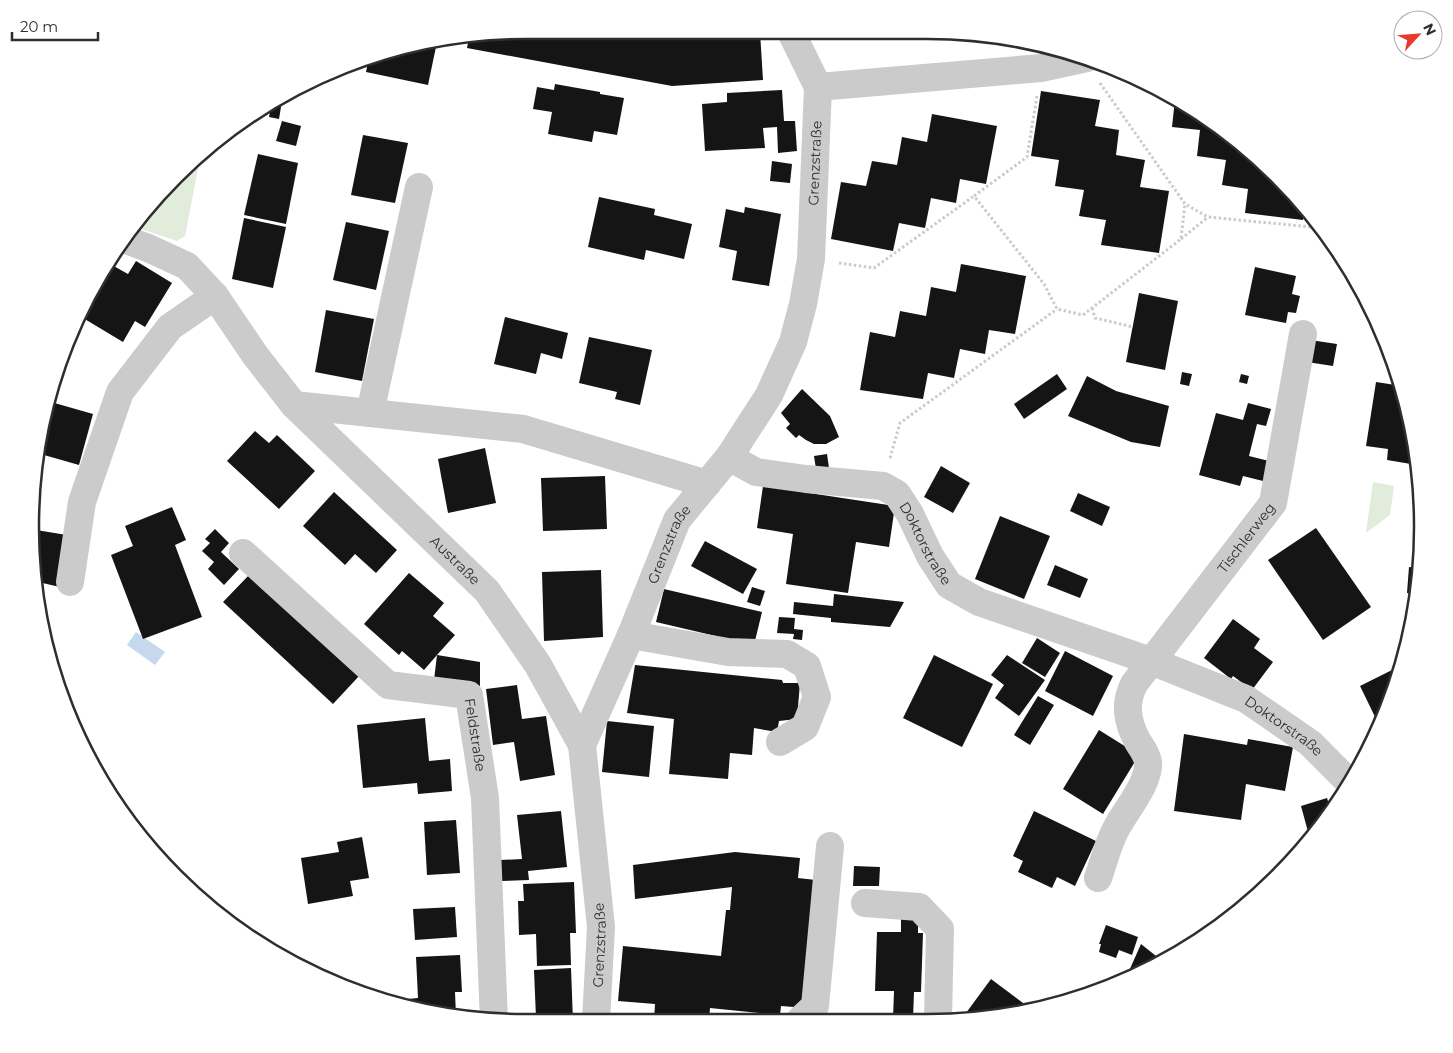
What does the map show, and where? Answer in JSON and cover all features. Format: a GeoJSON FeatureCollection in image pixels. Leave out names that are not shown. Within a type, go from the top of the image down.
{"type":"FeatureCollection","features":[{"type":"Feature","properties":{"kind":"street","name":"Grenzstraße"},"geometry":{"type":"LineString","coordinates":[[596,1014],[601,928],[582,745],[631,635],[677,520],[730,457],[769,395],[793,342],[803,304],[811,259],[818,87],[794,39]]}},
{"type":"Feature","properties":{"kind":"street"},"geometry":{"type":"LineString","coordinates":[[818,87],[1041,68],[1071,61]]}},
{"type":"Feature","properties":{"kind":"street"},"geometry":{"type":"LineString","coordinates":[[370,413],[419,187]]}},
{"type":"Feature","properties":{"kind":"street","name":"Austraße"},"geometry":{"type":"LineString","coordinates":[[131,242],[187,266],[215,296],[255,355],[294,405],[487,590],[538,665],[582,745]]}},
{"type":"Feature","properties":{"kind":"street"},"geometry":{"type":"LineString","coordinates":[[70,582],[82,502],[120,392],[170,326],[215,296]]}},
{"type":"Feature","properties":{"kind":"street","name":"Tischlerweg"},"geometry":{"type":"LineString","coordinates":[[1151,662],[1273,503],[1303,334]]}},
{"type":"Feature","properties":{"kind":"street"},"geometry":{"type":"LineString","coordinates":[[294,405],[523,429],[707,484]]}},
{"type":"Feature","properties":{"kind":"street"},"geometry":{"type":"LineString","coordinates":[[730,457],[756,472],[883,486]]}},
{"type":"Feature","properties":{"kind":"street","name":"Doktorstraße"},"geometry":{"type":"LineString","coordinates":[[883,486],[897,494],[910,514],[930,556],[949,585],[979,602],[1151,662],[1246,699],[1310,743],[1344,777]]}},
{"type":"Feature","properties":{"kind":"street","name":"Feldstraße"},"geometry":{"type":"LineString","coordinates":[[243,553],[388,685],[470,695],[484,798],[494,1013]]}},
{"type":"Feature","properties":{"kind":"street"},"geometry":{"type":"LineString","coordinates":[[631,635],[728,652],[787,654],[807,666],[817,697],[805,727],[780,742]]}},
{"type":"Feature","properties":{"kind":"street"},"geometry":{"type":"LineString","coordinates":[[1098,878],[1116,829],[1148,772],[1148,761],[1132,729],[1127,705],[1128,696],[1134,684],[1151,662]]}},
{"type":"Feature","properties":{"kind":"street"},"geometry":{"type":"LineString","coordinates":[[806,1014],[815,1006],[830,846]]}},
{"type":"Feature","properties":{"kind":"street"},"geometry":{"type":"LineString","coordinates":[[865,903],[920,906],[940,929],[938,1014]]}},
{"type":"Feature","properties":{"kind":"path"},"geometry":{"type":"LineString","coordinates":[[811,259],[874,268],[1027,157],[1041,68]]}},
{"type":"Feature","properties":{"kind":"path"},"geometry":{"type":"LineString","coordinates":[[1091,68],[1185,204],[1208,217],[1311,227]]}},
{"type":"Feature","properties":{"kind":"path"},"geometry":{"type":"LineString","coordinates":[[974,196],[1044,284],[1057,309]]}},
{"type":"Feature","properties":{"kind":"path"},"geometry":{"type":"LineString","coordinates":[[1181,239],[1185,204]]}},
{"type":"Feature","properties":{"kind":"path"},"geometry":{"type":"LineString","coordinates":[[883,486],[900,423],[1057,309],[1083,315],[1208,217]]}},
{"type":"Feature","properties":{"kind":"path"},"geometry":{"type":"LineString","coordinates":[[1092,308],[1094,318],[1132,327]]}},
{"type":"Feature","properties":{"kind":"green space"},"geometry":{"type":"Polygon","coordinates":[[[198,166],[185,236],[177,241],[141,229],[160,205],[198,166]]]}},
{"type":"Feature","properties":{"kind":"green space"},"geometry":{"type":"Polygon","coordinates":[[[1373,482],[1394,486],[1390,515],[1366,533],[1373,482]]]}},
{"type":"Feature","properties":{"kind":"water"},"geometry":{"type":"Polygon","coordinates":[[[136,632],[165,652],[155,665],[127,645],[136,632]]]}},
{"type":"Feature","properties":{"kind":"building"},"geometry":{"type":"Polygon","coordinates":[[[526,39],[760,39],[763,80],[672,86],[467,48],[468,43],[526,39]]]}},
{"type":"Feature","properties":{"kind":"building"},"geometry":{"type":"Polygon","coordinates":[[[436,47],[428,85],[366,72],[367,66],[370,65],[400,55],[436,47]]]}},
{"type":"Feature","properties":{"kind":"building"},"geometry":{"type":"Polygon","coordinates":[[[555,84],[624,98],[617,135],[594,131],[592,142],[548,134],[552,112],[533,109],[537,87],[554,90],[555,84]]]}},
{"type":"Feature","properties":{"kind":"building"},"geometry":{"type":"Polygon","coordinates":[[[782,90],[784,121],[795,121],[797,151],[778,153],[777,127],[763,128],[765,148],[705,151],[702,104],[727,102],[727,93],[782,90]]]}},
{"type":"Feature","properties":{"kind":"building"},"geometry":{"type":"Polygon","coordinates":[[[1041,91],[1100,100],[1095,126],[1119,130],[1116,155],[1145,160],[1140,187],[1169,191],[1159,253],[1101,245],[1106,220],[1079,216],[1084,190],[1055,186],[1059,160],[1031,156],[1041,91]]]}},
{"type":"Feature","properties":{"kind":"building"},"geometry":{"type":"Polygon","coordinates":[[[281,105],[279,119],[269,117],[270,112],[281,105]]]}},
{"type":"Feature","properties":{"kind":"building"},"geometry":{"type":"Polygon","coordinates":[[[1174,107],[1197,121],[1248,160],[1293,205],[1303,220],[1245,213],[1248,189],[1222,185],[1226,160],[1197,156],[1200,130],[1172,127],[1174,107]]]}},
{"type":"Feature","properties":{"kind":"building"},"geometry":{"type":"Polygon","coordinates":[[[932,114],[997,126],[986,184],[960,179],[956,203],[931,198],[925,228],[899,223],[893,251],[831,239],[841,182],[866,186],[872,161],[897,165],[902,137],[927,142],[932,114]]]}},
{"type":"Feature","properties":{"kind":"building"},"geometry":{"type":"Polygon","coordinates":[[[282,121],[301,126],[296,146],[276,141],[282,121]]]}},
{"type":"Feature","properties":{"kind":"building"},"geometry":{"type":"Polygon","coordinates":[[[363,135],[408,143],[395,203],[351,195],[363,135]]]}},
{"type":"Feature","properties":{"kind":"building"},"geometry":{"type":"Polygon","coordinates":[[[258,154],[298,163],[286,224],[244,215],[258,154]]]}},
{"type":"Feature","properties":{"kind":"building"},"geometry":{"type":"Polygon","coordinates":[[[772,161],[792,164],[790,183],[770,181],[772,161]]]}},
{"type":"Feature","properties":{"kind":"building"},"geometry":{"type":"Polygon","coordinates":[[[599,197],[655,209],[654,215],[692,224],[684,259],[646,250],[644,260],[588,247],[599,197]]]}},
{"type":"Feature","properties":{"kind":"building"},"geometry":{"type":"Polygon","coordinates":[[[745,207],[781,214],[769,286],[732,280],[737,251],[719,247],[726,209],[744,213],[745,207]]]}},
{"type":"Feature","properties":{"kind":"building"},"geometry":{"type":"Polygon","coordinates":[[[244,218],[286,227],[273,288],[232,279],[244,218]]]}},
{"type":"Feature","properties":{"kind":"building"},"geometry":{"type":"Polygon","coordinates":[[[346,222],[389,231],[376,290],[333,280],[346,222]]]}},
{"type":"Feature","properties":{"kind":"building"},"geometry":{"type":"Polygon","coordinates":[[[136,261],[172,283],[145,327],[135,321],[123,342],[85,319],[114,266],[128,274],[136,261]]]}},
{"type":"Feature","properties":{"kind":"building"},"geometry":{"type":"Polygon","coordinates":[[[961,264],[1026,276],[1015,334],[989,330],[985,354],[960,349],[954,378],[928,373],[923,399],[860,390],[870,332],[895,337],[900,311],[926,316],[931,287],[956,292],[961,264]]]}},
{"type":"Feature","properties":{"kind":"building"},"geometry":{"type":"Polygon","coordinates":[[[1255,267],[1296,276],[1292,294],[1300,296],[1296,313],[1288,312],[1286,323],[1245,315],[1255,267]]]}},
{"type":"Feature","properties":{"kind":"building"},"geometry":{"type":"Polygon","coordinates":[[[1139,293],[1178,301],[1165,370],[1126,362],[1139,293]]]}},
{"type":"Feature","properties":{"kind":"building"},"geometry":{"type":"Polygon","coordinates":[[[326,310],[374,319],[362,381],[315,372],[326,310]]]}},
{"type":"Feature","properties":{"kind":"building"},"geometry":{"type":"Polygon","coordinates":[[[505,317],[568,333],[562,359],[541,353],[536,374],[494,364],[505,317]]]}},
{"type":"Feature","properties":{"kind":"building"},"geometry":{"type":"Polygon","coordinates":[[[589,337],[652,350],[640,405],[615,399],[617,392],[579,383],[589,337]]]}},
{"type":"Feature","properties":{"kind":"building"},"geometry":{"type":"Polygon","coordinates":[[[1310,340],[1337,344],[1333,366],[1307,362],[1310,340]]]}},
{"type":"Feature","properties":{"kind":"building"},"geometry":{"type":"Polygon","coordinates":[[[1182,372],[1192,374],[1189,386],[1180,384],[1182,372]]]}},
{"type":"Feature","properties":{"kind":"building"},"geometry":{"type":"Polygon","coordinates":[[[1057,374],[1067,389],[1024,419],[1014,404],[1057,374]]]}},
{"type":"Feature","properties":{"kind":"building"},"geometry":{"type":"Polygon","coordinates":[[[1241,374],[1249,376],[1247,384],[1239,382],[1241,374]]]}},
{"type":"Feature","properties":{"kind":"building"},"geometry":{"type":"Polygon","coordinates":[[[1087,376],[1116,391],[1169,406],[1160,447],[1131,442],[1068,416],[1087,376]]]}},
{"type":"Feature","properties":{"kind":"building"},"geometry":{"type":"Polygon","coordinates":[[[1376,382],[1393,385],[1405,431],[1410,464],[1387,460],[1388,449],[1366,446],[1376,382]]]}},
{"type":"Feature","properties":{"kind":"building"},"geometry":{"type":"Polygon","coordinates":[[[802,389],[830,416],[839,437],[826,444],[814,444],[799,435],[796,438],[786,428],[790,424],[781,413],[802,389]]]}},
{"type":"Feature","properties":{"kind":"building"},"geometry":{"type":"Polygon","coordinates":[[[54,403],[93,414],[79,465],[44,455],[54,403]]]}},
{"type":"Feature","properties":{"kind":"building"},"geometry":{"type":"Polygon","coordinates":[[[1248,403],[1271,409],[1266,426],[1257,424],[1249,456],[1273,462],[1267,482],[1243,476],[1240,486],[1199,475],[1216,413],[1243,420],[1248,403]]]}},
{"type":"Feature","properties":{"kind":"building"},"geometry":{"type":"Polygon","coordinates":[[[255,431],[269,443],[277,435],[315,471],[279,509],[227,461],[255,431]]]}},
{"type":"Feature","properties":{"kind":"building"},"geometry":{"type":"Polygon","coordinates":[[[485,448],[496,503],[448,513],[438,459],[485,448]]]}},
{"type":"Feature","properties":{"kind":"building"},"geometry":{"type":"Polygon","coordinates":[[[827,454],[829,468],[816,469],[814,456],[827,454]]]}},
{"type":"Feature","properties":{"kind":"building"},"geometry":{"type":"Polygon","coordinates":[[[941,466],[970,483],[953,513],[924,497],[941,466]]]}},
{"type":"Feature","properties":{"kind":"building"},"geometry":{"type":"Polygon","coordinates":[[[605,476],[607,529],[543,531],[541,478],[605,476]]]}},
{"type":"Feature","properties":{"kind":"building"},"geometry":{"type":"Polygon","coordinates":[[[763,486],[895,506],[889,547],[856,542],[848,593],[786,584],[793,534],[757,528],[763,486]]]}},
{"type":"Feature","properties":{"kind":"building"},"geometry":{"type":"Polygon","coordinates":[[[334,492],[397,550],[376,573],[355,554],[345,565],[303,526],[334,492]]]}},
{"type":"Feature","properties":{"kind":"building"},"geometry":{"type":"Polygon","coordinates":[[[1078,493],[1110,507],[1102,526],[1070,511],[1078,493]]]}},
{"type":"Feature","properties":{"kind":"building"},"geometry":{"type":"Polygon","coordinates":[[[172,507],[186,540],[175,545],[202,617],[143,639],[111,555],[133,546],[125,526],[172,507]]]}},
{"type":"Feature","properties":{"kind":"building"},"geometry":{"type":"Polygon","coordinates":[[[1000,516],[1050,536],[1024,599],[975,579],[1000,516]]]}},
{"type":"Feature","properties":{"kind":"building"},"geometry":{"type":"Polygon","coordinates":[[[1316,528],[1371,607],[1323,640],[1268,560],[1316,528]]]}},
{"type":"Feature","properties":{"kind":"building"},"geometry":{"type":"Polygon","coordinates":[[[215,529],[229,543],[221,552],[239,569],[224,585],[208,569],[214,562],[202,551],[210,543],[205,539],[215,529]]]}},
{"type":"Feature","properties":{"kind":"building"},"geometry":{"type":"Polygon","coordinates":[[[39,530],[73,536],[64,588],[42,583],[39,530]]]}},
{"type":"Feature","properties":{"kind":"building"},"geometry":{"type":"Polygon","coordinates":[[[705,541],[757,569],[743,594],[691,566],[705,541]]]}},
{"type":"Feature","properties":{"kind":"building"},"geometry":{"type":"Polygon","coordinates":[[[1055,565],[1088,579],[1080,598],[1047,585],[1055,565]]]}},
{"type":"Feature","properties":{"kind":"building"},"geometry":{"type":"Polygon","coordinates":[[[1409,567],[1412,567],[1409,593],[1407,593],[1409,567]]]}},
{"type":"Feature","properties":{"kind":"building"},"geometry":{"type":"Polygon","coordinates":[[[601,570],[603,637],[544,641],[542,572],[601,570]]]}},
{"type":"Feature","properties":{"kind":"building"},"geometry":{"type":"Polygon","coordinates":[[[251,573],[360,675],[333,704],[223,602],[251,573]]]}},
{"type":"Feature","properties":{"kind":"building"},"geometry":{"type":"Polygon","coordinates":[[[409,573],[444,603],[433,616],[455,635],[424,670],[402,651],[399,655],[364,624],[409,573]]]}},
{"type":"Feature","properties":{"kind":"building"},"geometry":{"type":"Polygon","coordinates":[[[752,587],[765,591],[760,606],[747,602],[752,587]]]}},
{"type":"Feature","properties":{"kind":"building"},"geometry":{"type":"Polygon","coordinates":[[[664,589],[762,612],[754,645],[656,622],[664,589]]]}},
{"type":"Feature","properties":{"kind":"building"},"geometry":{"type":"Polygon","coordinates":[[[834,594],[904,602],[890,627],[831,622],[831,618],[793,614],[794,602],[833,606],[834,594]]]}},
{"type":"Feature","properties":{"kind":"building"},"geometry":{"type":"Polygon","coordinates":[[[779,617],[795,618],[794,629],[803,630],[802,640],[793,639],[794,634],[777,633],[779,617]]]}},
{"type":"Feature","properties":{"kind":"building"},"geometry":{"type":"Polygon","coordinates":[[[1233,619],[1260,639],[1254,648],[1273,662],[1252,690],[1233,676],[1231,679],[1204,658],[1233,619]]]}},
{"type":"Feature","properties":{"kind":"building"},"geometry":{"type":"Polygon","coordinates":[[[1037,638],[1060,653],[1045,677],[1022,663],[1037,638]]]}},
{"type":"Feature","properties":{"kind":"building"},"geometry":{"type":"Polygon","coordinates":[[[1065,651],[1113,676],[1093,716],[1045,691],[1065,651]]]}},
{"type":"Feature","properties":{"kind":"building"},"geometry":{"type":"Polygon","coordinates":[[[437,655],[480,662],[480,686],[434,680],[437,655]]]}},
{"type":"Feature","properties":{"kind":"building"},"geometry":{"type":"Polygon","coordinates":[[[934,655],[993,684],[962,747],[903,718],[934,655]]]}},
{"type":"Feature","properties":{"kind":"building"},"geometry":{"type":"Polygon","coordinates":[[[1007,655],[1045,680],[1019,716],[995,698],[1004,685],[991,675],[1007,655]]]}},
{"type":"Feature","properties":{"kind":"building"},"geometry":{"type":"Polygon","coordinates":[[[635,665],[782,680],[783,683],[800,683],[797,719],[779,721],[777,732],[754,728],[752,755],[730,753],[728,779],[669,774],[674,719],[627,713],[635,665]]]}},
{"type":"Feature","properties":{"kind":"building"},"geometry":{"type":"Polygon","coordinates":[[[1392,670],[1375,717],[1360,686],[1392,670]]]}},
{"type":"Feature","properties":{"kind":"building"},"geometry":{"type":"Polygon","coordinates":[[[517,685],[522,719],[546,716],[555,775],[520,781],[514,742],[493,745],[486,689],[517,685]]]}},
{"type":"Feature","properties":{"kind":"building"},"geometry":{"type":"Polygon","coordinates":[[[1038,696],[1054,705],[1030,745],[1014,735],[1038,696]]]}},
{"type":"Feature","properties":{"kind":"building"},"geometry":{"type":"Polygon","coordinates":[[[425,718],[429,761],[450,759],[452,791],[418,794],[417,783],[363,788],[357,725],[425,718]]]}},
{"type":"Feature","properties":{"kind":"building"},"geometry":{"type":"Polygon","coordinates":[[[607,721],[654,726],[649,777],[602,772],[607,721]]]}},
{"type":"Feature","properties":{"kind":"building"},"geometry":{"type":"Polygon","coordinates":[[[1099,730],[1139,755],[1103,814],[1063,789],[1099,730]]]}},
{"type":"Feature","properties":{"kind":"building"},"geometry":{"type":"Polygon","coordinates":[[[1184,734],[1247,745],[1248,739],[1293,747],[1285,791],[1246,784],[1241,820],[1174,811],[1184,734]]]}},
{"type":"Feature","properties":{"kind":"building"},"geometry":{"type":"Polygon","coordinates":[[[1327,798],[1328,802],[1308,830],[1301,806],[1327,798]]]}},
{"type":"Feature","properties":{"kind":"building"},"geometry":{"type":"Polygon","coordinates":[[[561,811],[567,867],[528,871],[529,880],[501,881],[500,860],[522,859],[517,815],[561,811]]]}},
{"type":"Feature","properties":{"kind":"building"},"geometry":{"type":"Polygon","coordinates":[[[1034,811],[1096,841],[1075,886],[1057,877],[1052,888],[1018,872],[1023,861],[1013,856],[1034,811]]]}},
{"type":"Feature","properties":{"kind":"building"},"geometry":{"type":"Polygon","coordinates":[[[456,820],[460,873],[427,875],[424,822],[456,820]]]}},
{"type":"Feature","properties":{"kind":"building"},"geometry":{"type":"Polygon","coordinates":[[[362,837],[369,878],[350,881],[353,896],[308,904],[301,858],[339,852],[337,842],[362,837]]]}},
{"type":"Feature","properties":{"kind":"building"},"geometry":{"type":"Polygon","coordinates":[[[735,852],[800,858],[798,878],[816,880],[806,1008],[781,1006],[780,1014],[710,1008],[710,1014],[654,1014],[655,1004],[618,1001],[623,946],[721,956],[726,910],[730,910],[732,887],[635,899],[633,865],[735,852]]]}},
{"type":"Feature","properties":{"kind":"building"},"geometry":{"type":"Polygon","coordinates":[[[854,866],[880,867],[879,886],[853,886],[854,866]]]}},
{"type":"Feature","properties":{"kind":"building"},"geometry":{"type":"Polygon","coordinates":[[[574,882],[576,933],[570,933],[571,965],[537,966],[536,934],[519,935],[518,901],[524,901],[523,884],[574,882]]]}},
{"type":"Feature","properties":{"kind":"building"},"geometry":{"type":"Polygon","coordinates":[[[455,907],[457,937],[415,940],[413,909],[455,907]]]}},
{"type":"Feature","properties":{"kind":"building"},"geometry":{"type":"Polygon","coordinates":[[[901,918],[918,918],[918,933],[923,933],[921,992],[914,992],[913,1014],[893,1014],[894,991],[875,991],[877,932],[901,932],[901,918]]]}},
{"type":"Feature","properties":{"kind":"building"},"geometry":{"type":"Polygon","coordinates":[[[1106,925],[1138,937],[1132,955],[1119,950],[1116,958],[1099,952],[1101,944],[1099,944],[1106,925]]]}},
{"type":"Feature","properties":{"kind":"building"},"geometry":{"type":"Polygon","coordinates":[[[1141,944],[1156,956],[1142,964],[1130,970],[1141,944]]]}},
{"type":"Feature","properties":{"kind":"building"},"geometry":{"type":"Polygon","coordinates":[[[460,955],[462,992],[455,992],[456,1009],[407,1000],[418,998],[416,957],[460,955]]]}},
{"type":"Feature","properties":{"kind":"building"},"geometry":{"type":"Polygon","coordinates":[[[571,968],[573,1014],[536,1014],[534,970],[571,968]]]}},
{"type":"Feature","properties":{"kind":"building"},"geometry":{"type":"Polygon","coordinates":[[[991,979],[1023,1003],[1021,1005],[967,1012],[991,979]]]}}]}
